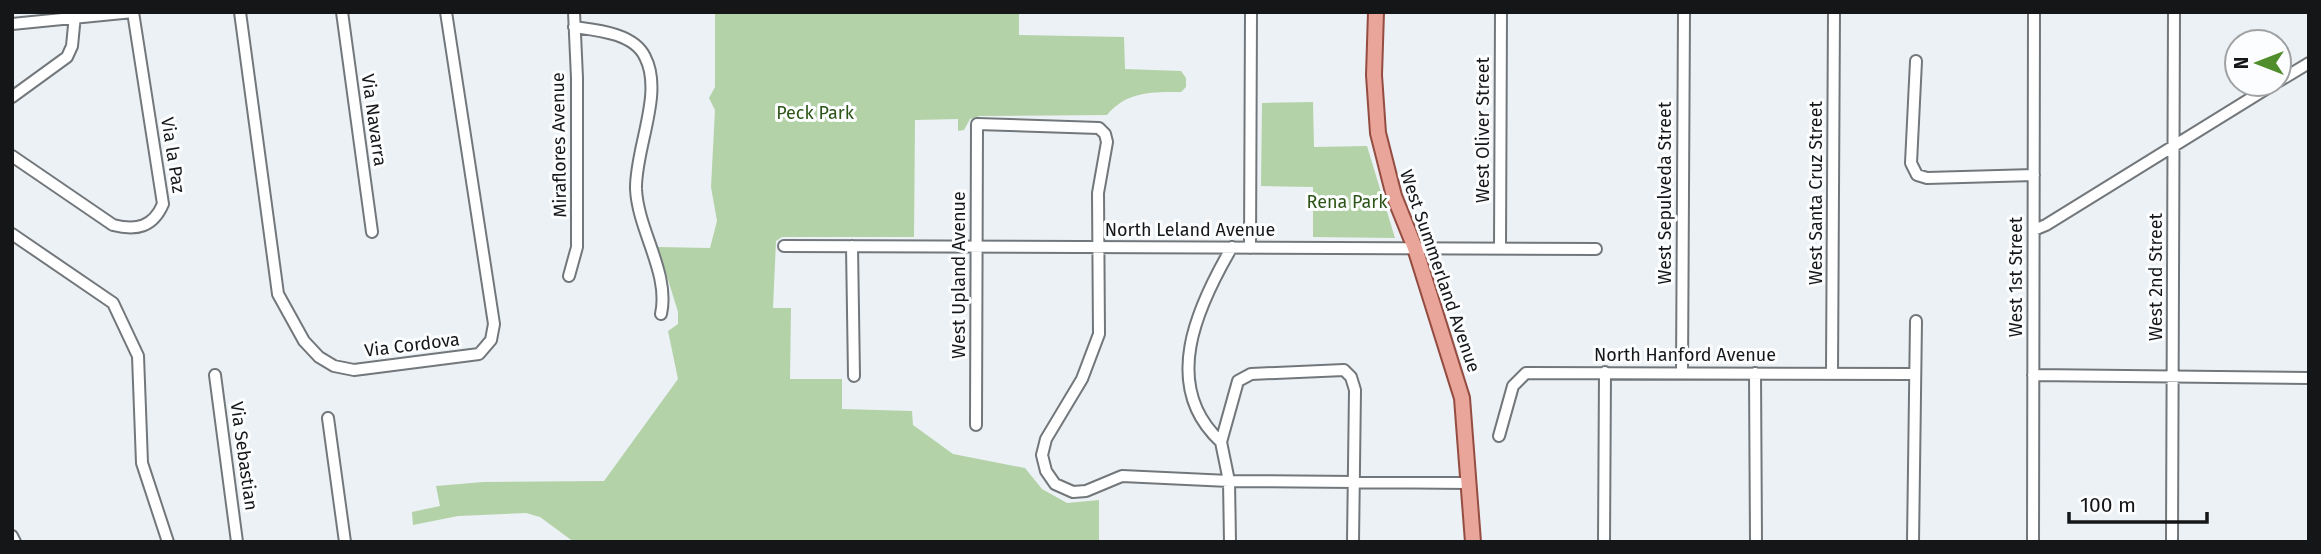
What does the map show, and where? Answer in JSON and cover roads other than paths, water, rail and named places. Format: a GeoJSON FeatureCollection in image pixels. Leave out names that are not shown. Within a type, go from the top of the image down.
{"type":"FeatureCollection","features":[{"type":"Feature","properties":{"kind":"main road","name":"West Summerland Avenue"},"geometry":{"type":"LineString","coordinates":[[1376,12],[1374,75],[1378,133],[1394,196],[1415,248],[1462,398],[1473,542]]}},
{"type":"Feature","properties":{"kind":"street"},"geometry":{"type":"LineString","coordinates":[[12,24],[75,15],[133,12]]}},
{"type":"Feature","properties":{"kind":"street","name":"Via la Paz"},"geometry":{"type":"LineString","coordinates":[[12,156],[113,225],[128,229],[146,226],[157,218],[163,204],[133,12]]}},
{"type":"Feature","properties":{"kind":"street","name":"Via Cordova"},"geometry":{"type":"LineString","coordinates":[[240,12],[278,294],[304,341],[319,357],[334,366],[355,370],[479,354],[491,341],[494,324],[446,12]]}},
{"type":"Feature","properties":{"kind":"street","name":"Via Navarra"},"geometry":{"type":"LineString","coordinates":[[342,12],[372,232]]}},
{"type":"Feature","properties":{"kind":"street","name":"Miraflores Avenue"},"geometry":{"type":"LineString","coordinates":[[569,276],[577,247],[577,78],[574,12]]}},
{"type":"Feature","properties":{"kind":"street"},"geometry":{"type":"LineString","coordinates":[[1250,248],[1251,12]]}},
{"type":"Feature","properties":{"kind":"street","name":"West Oliver Street"},"geometry":{"type":"LineString","coordinates":[[1500,248],[1501,12]]}},
{"type":"Feature","properties":{"kind":"street","name":"West Sepulveda Street"},"geometry":{"type":"LineString","coordinates":[[1682,373],[1684,12]]}},
{"type":"Feature","properties":{"kind":"street","name":"West Santa Cruz Street"},"geometry":{"type":"LineString","coordinates":[[1832,374],[1834,12]]}},
{"type":"Feature","properties":{"kind":"street","name":"West 1st Street"},"geometry":{"type":"LineString","coordinates":[[2033,542],[2034,12]]}},
{"type":"Feature","properties":{"kind":"street","name":"West 2nd Street"},"geometry":{"type":"LineString","coordinates":[[2172,542],[2174,12]]}},
{"type":"Feature","properties":{"kind":"street"},"geometry":{"type":"LineString","coordinates":[[12,97],[67,57],[72,46],[75,15]]}},
{"type":"Feature","properties":{"kind":"street"},"geometry":{"type":"LineString","coordinates":[[574,27],[617,34],[645,55],[652,87],[638,160],[636,190],[641,220],[664,292],[661,314]]}},
{"type":"Feature","properties":{"kind":"street"},"geometry":{"type":"LineString","coordinates":[[1916,61],[1911,163],[1917,175],[1927,178],[2034,175]]}},
{"type":"Feature","properties":{"kind":"street"},"geometry":{"type":"LineString","coordinates":[[2293,73],[2309,63]]}},
{"type":"Feature","properties":{"kind":"street"},"geometry":{"type":"LineString","coordinates":[[2034,230],[2251,98]]}},
{"type":"Feature","properties":{"kind":"street","name":"West Upland Avenue"},"geometry":{"type":"LineString","coordinates":[[976,425],[977,124],[1099,128],[1105,134],[1107,142],[1098,192],[1097,247]]}},
{"type":"Feature","properties":{"kind":"street"},"geometry":{"type":"LineString","coordinates":[[12,234],[113,303],[138,356],[142,463],[168,542]]}},
{"type":"Feature","properties":{"kind":"street","name":"North Leland Avenue"},"geometry":{"type":"LineString","coordinates":[[784,246],[1596,249]]}},
{"type":"Feature","properties":{"kind":"street"},"geometry":{"type":"LineString","coordinates":[[852,247],[854,376]]}},
{"type":"Feature","properties":{"kind":"street"},"geometry":{"type":"LineString","coordinates":[[1097,247],[1099,334],[1082,379],[1054,422],[1042,455],[1046,471],[1055,484],[1073,492],[1086,491],[1122,476],[1229,481],[1470,483]]}},
{"type":"Feature","properties":{"kind":"street"},"geometry":{"type":"LineString","coordinates":[[1221,442],[1210,433],[1186,372],[1193,333],[1219,270],[1232,247]]}},
{"type":"Feature","properties":{"kind":"street"},"geometry":{"type":"LineString","coordinates":[[1913,542],[1916,321]]}},
{"type":"Feature","properties":{"kind":"street"},"geometry":{"type":"LineString","coordinates":[[1230,542],[1229,481],[1221,442],[1238,381],[1251,374],[1344,370],[1351,377],[1354,390],[1353,542]]}},
{"type":"Feature","properties":{"kind":"street"},"geometry":{"type":"LineString","coordinates":[[1604,542],[1605,372]]}},
{"type":"Feature","properties":{"kind":"street","name":"North Hanford Avenue"},"geometry":{"type":"LineString","coordinates":[[1499,436],[1513,386],[1526,373],[1915,374]]}},
{"type":"Feature","properties":{"kind":"street"},"geometry":{"type":"LineString","coordinates":[[1755,373],[1756,542]]}},
{"type":"Feature","properties":{"kind":"street","name":"Via Sebastian"},"geometry":{"type":"LineString","coordinates":[[215,374],[237,542]]}},
{"type":"Feature","properties":{"kind":"street"},"geometry":{"type":"LineString","coordinates":[[2033,375],[2309,378]]}},
{"type":"Feature","properties":{"kind":"street"},"geometry":{"type":"LineString","coordinates":[[328,418],[345,542]]}},
{"type":"Feature","properties":{"kind":"street"},"geometry":{"type":"LineString","coordinates":[[12,536],[15,542]]}},
{"type":"Feature","properties":{"kind":"park label","name":"Peck Park"},"geometry":{"type":"Point","coordinates":[815,113]}},
{"type":"Feature","properties":{"kind":"park label","name":"Rena Park"},"geometry":{"type":"Point","coordinates":[1347,202]}}]}
